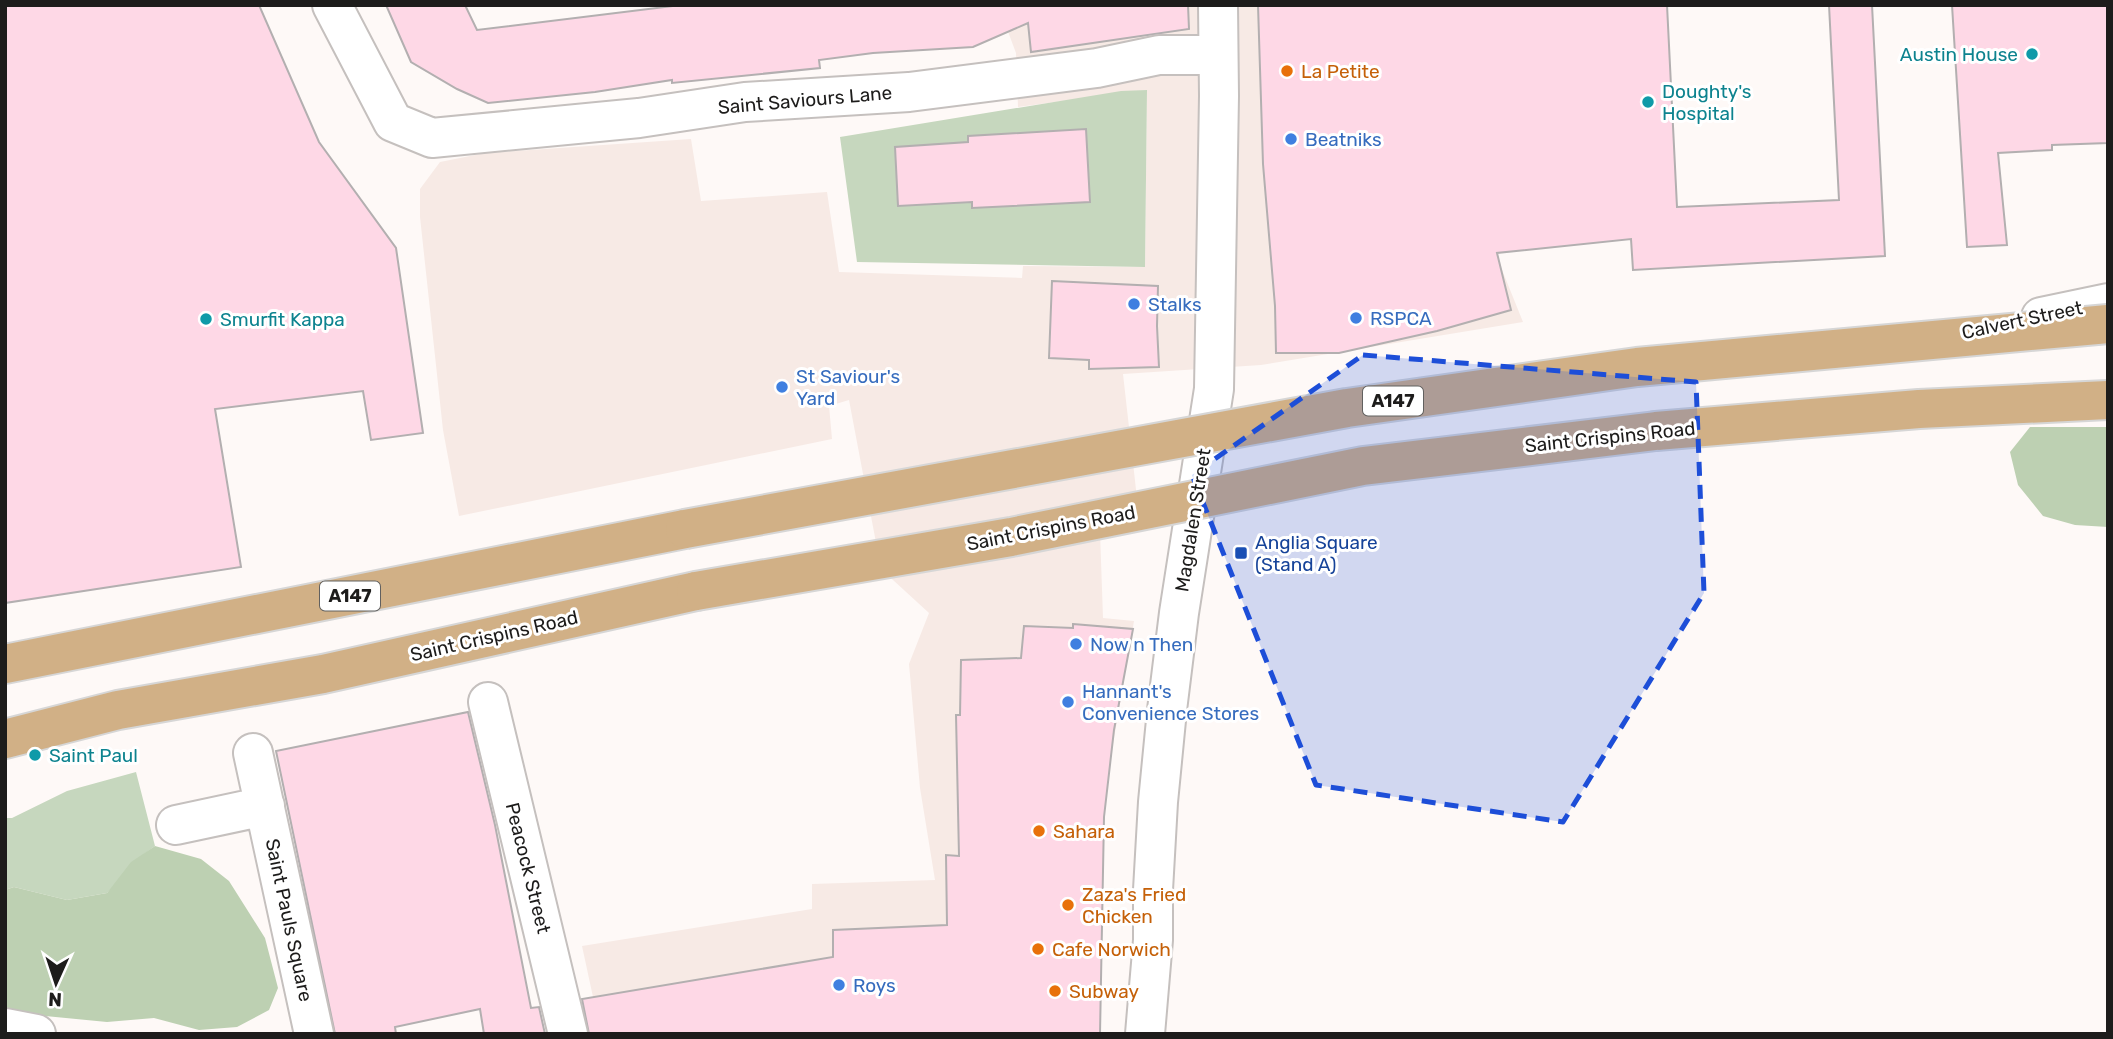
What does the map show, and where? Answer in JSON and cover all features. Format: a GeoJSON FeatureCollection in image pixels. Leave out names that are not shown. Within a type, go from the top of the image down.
{"type":"FeatureCollection","features":[{"type":"Feature","properties":{"kind":"main road","name":"A147"},"geometry":{"type":"LineString","coordinates":[[5,664],[685,529],[1347,408],[1637,367],[2108,324]]}},
{"type":"Feature","properties":{"kind":"main road","name":"Saint Crispins Road"},"geometry":{"type":"LineString","coordinates":[[5,739],[118,710],[323,674],[696,591],[1011,537],[1363,466],[1656,431],[1919,409],[2108,400]]}},
{"type":"Feature","properties":{"kind":"street","name":"Saint Saviours Lane"},"geometry":{"type":"LineString","coordinates":[[332,5],[393,122],[432,138],[639,118],[745,102],[909,92],[1097,68],[1159,55],[1218,55]]}},
{"type":"Feature","properties":{"kind":"street","name":"Magdalen Street"},"geometry":{"type":"LineString","coordinates":[[1145,1034],[1153,940],[1158,802],[1167,710],[1179,613],[1214,388],[1218,5]]}},
{"type":"Feature","properties":{"kind":"street","name":"Calvert Street"},"geometry":{"type":"LineString","coordinates":[[1936,338],[2108,303]]}},
{"type":"Feature","properties":{"kind":"street","name":"Peacock Street"},"geometry":{"type":"LineString","coordinates":[[488,702],[568,1034]]}},
{"type":"Feature","properties":{"kind":"street","name":"Saint Pauls Square"},"geometry":{"type":"LineString","coordinates":[[253,753],[314,1034]]}},
{"type":"Feature","properties":{"kind":"street"},"geometry":{"type":"LineString","coordinates":[[176,825],[265,806]]}},
{"type":"Feature","properties":{"kind":"street"},"geometry":{"type":"LineString","coordinates":[[5,1028],[36,1034]]}},
{"type":"Feature","properties":{"kind":"highlighted area"},"geometry":{"type":"Polygon","coordinates":[[[1363,355],[1696,382],[1704,593],[1563,822],[1316,785],[1192,475],[1363,355]]]}},
{"type":"Feature","properties":{"kind":"shaded area"},"geometry":{"type":"Polygon","coordinates":[[[998,5],[1378,5],[1488,235],[1523,322],[1261,365],[1123,374],[1140,525],[1100,532],[1103,618],[1134,621],[1104,797],[1101,890],[601,1034],[582,946],[812,909],[812,884],[935,880],[920,788],[909,664],[929,613],[881,569],[849,400],[829,406],[832,439],[459,516],[443,430],[420,217],[420,189],[440,162],[485,153],[691,139],[701,201],[827,192],[839,272],[1022,278],[1023,266],[1145,267],[1147,90],[1018,107],[1016,53],[998,5]]]}},
{"type":"Feature","properties":{"kind":"green space"},"geometry":{"type":"Polygon","coordinates":[[[1147,90],[1145,267],[857,262],[840,137],[1121,91],[1147,90]]]}},
{"type":"Feature","properties":{"kind":"green space"},"geometry":{"type":"Polygon","coordinates":[[[2030,427],[2108,427],[2108,527],[2075,525],[2043,516],[2018,485],[2010,452],[2030,427]]]}},
{"type":"Feature","properties":{"kind":"green space"},"geometry":{"type":"Polygon","coordinates":[[[136,772],[155,846],[107,893],[67,900],[14,887],[5,890],[5,818],[12,818],[67,791],[136,772]]]}},
{"type":"Feature","properties":{"kind":"green space"},"geometry":{"type":"Polygon","coordinates":[[[155,846],[201,859],[229,881],[265,938],[278,988],[269,1010],[237,1027],[199,1030],[154,1018],[107,1022],[5,1010],[5,890],[14,887],[67,900],[107,893],[131,862],[155,846]]]}},
{"type":"Feature","properties":{"kind":"building","name":"Smurfit Kappa"},"geometry":{"type":"Polygon","coordinates":[[[5,5],[259,5],[319,142],[396,248],[423,433],[371,440],[363,391],[215,409],[241,567],[5,603],[5,5]]]}},
{"type":"Feature","properties":{"kind":"building"},"geometry":{"type":"Polygon","coordinates":[[[386,5],[465,5],[477,30],[681,5],[1188,5],[1189,29],[1031,52],[1028,23],[973,47],[873,53],[819,60],[820,68],[672,83],[672,80],[595,92],[488,103],[457,89],[411,62],[386,5]]]}},
{"type":"Feature","properties":{"kind":"building"},"geometry":{"type":"Polygon","coordinates":[[[1258,5],[1667,5],[1677,207],[1839,200],[1829,5],[1872,5],[1885,256],[1633,270],[1631,239],[1497,253],[1511,310],[1437,331],[1339,353],[1276,353],[1275,306],[1263,164],[1258,5]]]}},
{"type":"Feature","properties":{"kind":"building","name":"Austin House"},"geometry":{"type":"Polygon","coordinates":[[[1952,5],[2108,5],[2108,143],[2052,145],[2052,150],[1998,153],[2007,245],[1967,247],[1952,5]]]}},
{"type":"Feature","properties":{"kind":"building"},"geometry":{"type":"Polygon","coordinates":[[[1086,129],[1090,202],[972,208],[972,202],[898,206],[895,147],[968,142],[968,136],[1086,129]]]}},
{"type":"Feature","properties":{"kind":"building"},"geometry":{"type":"Polygon","coordinates":[[[1052,281],[1158,286],[1159,367],[1089,369],[1089,360],[1049,358],[1052,281]]]}},
{"type":"Feature","properties":{"kind":"building"},"geometry":{"type":"Polygon","coordinates":[[[1073,624],[1133,629],[1114,730],[1104,817],[1100,1034],[589,1034],[582,999],[833,957],[833,930],[947,925],[946,855],[959,856],[956,715],[960,715],[961,660],[1021,658],[1024,626],[1073,628],[1073,624]]]}},
{"type":"Feature","properties":{"kind":"building"},"geometry":{"type":"Polygon","coordinates":[[[468,712],[495,825],[531,1008],[539,1007],[545,1034],[484,1034],[480,1009],[395,1027],[396,1034],[335,1034],[276,751],[468,712]]]}},
{"type":"Feature","properties":{"kind":"place","name":"Austin House"},"geometry":{"type":"Point","coordinates":[2032,54]}},
{"type":"Feature","properties":{"kind":"place","name":"La Petite"},"geometry":{"type":"Point","coordinates":[1287,71]}},
{"type":"Feature","properties":{"kind":"place","name":"Doughty's Hospital"},"geometry":{"type":"Point","coordinates":[1648,102]}},
{"type":"Feature","properties":{"kind":"place","name":"Beatniks"},"geometry":{"type":"Point","coordinates":[1291,139]}},
{"type":"Feature","properties":{"kind":"place","name":"Stalks"},"geometry":{"type":"Point","coordinates":[1134,304]}},
{"type":"Feature","properties":{"kind":"place","name":"RSPCA"},"geometry":{"type":"Point","coordinates":[1356,318]}},
{"type":"Feature","properties":{"kind":"place","name":"Smurfit Kappa"},"geometry":{"type":"Point","coordinates":[206,319]}},
{"type":"Feature","properties":{"kind":"place","name":"St Saviour's Yard"},"geometry":{"type":"Point","coordinates":[782,387]}},
{"type":"Feature","properties":{"kind":"place","name":"Anglia Square (Stand A)"},"geometry":{"type":"Point","coordinates":[1241,553]}},
{"type":"Feature","properties":{"kind":"place","name":"Now n Then"},"geometry":{"type":"Point","coordinates":[1076,644]}},
{"type":"Feature","properties":{"kind":"place","name":"Hannant's Convenience Stores"},"geometry":{"type":"Point","coordinates":[1068,702]}},
{"type":"Feature","properties":{"kind":"place","name":"Saint Paul"},"geometry":{"type":"Point","coordinates":[35,755]}},
{"type":"Feature","properties":{"kind":"place","name":"Sahara"},"geometry":{"type":"Point","coordinates":[1039,831]}},
{"type":"Feature","properties":{"kind":"place","name":"Zaza's Fried Chicken"},"geometry":{"type":"Point","coordinates":[1068,905]}},
{"type":"Feature","properties":{"kind":"place","name":"Cafe Norwich"},"geometry":{"type":"Point","coordinates":[1038,949]}},
{"type":"Feature","properties":{"kind":"place","name":"Roys"},"geometry":{"type":"Point","coordinates":[839,985]}},
{"type":"Feature","properties":{"kind":"place","name":"Subway"},"geometry":{"type":"Point","coordinates":[1055,991]}}]}
